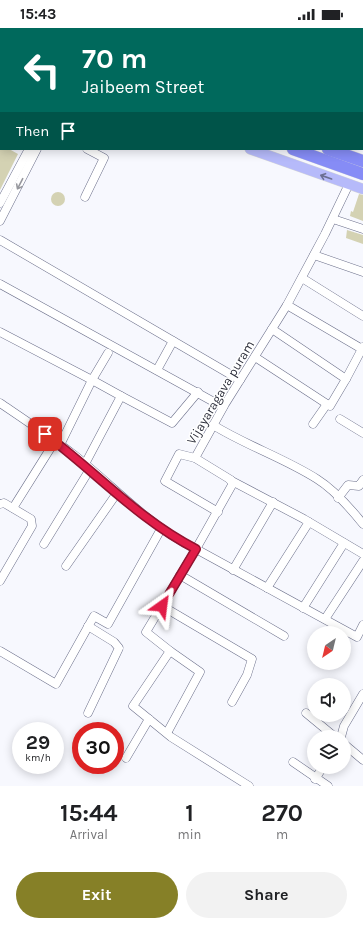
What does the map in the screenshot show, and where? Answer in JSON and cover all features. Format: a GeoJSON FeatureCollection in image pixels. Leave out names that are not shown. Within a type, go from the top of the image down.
{"type":"FeatureCollection","features":[{"type":"Feature","properties":{"kind":"highway"},"geometry":{"type":"LineString","coordinates":[[297,150],[363,174]]}},
{"type":"Feature","properties":{"kind":"highway"},"geometry":{"type":"LineString","coordinates":[[331,150],[363,161]]}},
{"type":"Feature","properties":{"kind":"main road"},"geometry":{"type":"LineString","coordinates":[[253,150],[363,189]]}},
{"type":"Feature","properties":{"kind":"street"},"geometry":{"type":"LineString","coordinates":[[0,203],[28,150]]}},
{"type":"Feature","properties":{"kind":"street"},"geometry":{"type":"LineString","coordinates":[[0,221],[37,150]]}},
{"type":"Feature","properties":{"kind":"street"},"geometry":{"type":"LineString","coordinates":[[85,197],[104,158],[89,150]]}},
{"type":"Feature","properties":{"kind":"street","name":"Vijayaragava puram"},"geometry":{"type":"LineString","coordinates":[[349,184],[333,219],[287,305],[223,407],[195,458],[230,480],[309,522],[363,554]]}},
{"type":"Feature","properties":{"kind":"street"},"geometry":{"type":"LineString","coordinates":[[333,219],[363,229]]}},
{"type":"Feature","properties":{"kind":"street"},"geometry":{"type":"LineString","coordinates":[[0,240],[240,380]]}},
{"type":"Feature","properties":{"kind":"street"},"geometry":{"type":"LineString","coordinates":[[314,256],[363,272]]}},
{"type":"Feature","properties":{"kind":"street"},"geometry":{"type":"LineString","coordinates":[[302,278],[363,316]]}},
{"type":"Feature","properties":{"kind":"street"},"geometry":{"type":"LineString","coordinates":[[0,284],[223,407]]}},
{"type":"Feature","properties":{"kind":"street"},"geometry":{"type":"LineString","coordinates":[[255,357],[330,406],[362,348],[287,305]]}},
{"type":"Feature","properties":{"kind":"street"},"geometry":{"type":"LineString","coordinates":[[272,329],[346,379]]}},
{"type":"Feature","properties":{"kind":"street"},"geometry":{"type":"LineString","coordinates":[[0,332],[172,423],[198,392]]}},
{"type":"Feature","properties":{"kind":"street"},"geometry":{"type":"LineString","coordinates":[[157,370],[173,340]]}},
{"type":"Feature","properties":{"kind":"street"},"geometry":{"type":"LineString","coordinates":[[13,508],[57,443],[108,353]]}},
{"type":"Feature","properties":{"kind":"street"},"geometry":{"type":"LineString","coordinates":[[44,544],[88,467],[121,396]]}},
{"type":"Feature","properties":{"kind":"street"},"geometry":{"type":"LineString","coordinates":[[0,403],[88,467],[161,529],[360,639],[363,625]]}},
{"type":"Feature","properties":{"kind":"street"},"geometry":{"type":"LineString","coordinates":[[313,424],[327,404]]}},
{"type":"Feature","properties":{"kind":"street"},"geometry":{"type":"LineString","coordinates":[[340,419],[363,433]]}},
{"type":"Feature","properties":{"kind":"street"},"geometry":{"type":"LineString","coordinates":[[214,425],[238,440],[317,479],[363,524]]}},
{"type":"Feature","properties":{"kind":"street"},"geometry":{"type":"LineString","coordinates":[[195,458],[179,454],[165,481],[218,512]]}},
{"type":"Feature","properties":{"kind":"street"},"geometry":{"type":"LineString","coordinates":[[167,733],[200,672],[146,632],[218,512],[232,485],[230,480]]}},
{"type":"Feature","properties":{"kind":"street"},"geometry":{"type":"LineString","coordinates":[[338,498],[348,485],[359,486],[363,480]]}},
{"type":"Feature","properties":{"kind":"street"},"geometry":{"type":"LineString","coordinates":[[66,566],[117,493]]}},
{"type":"Feature","properties":{"kind":"street"},"geometry":{"type":"LineString","coordinates":[[0,504],[4,502],[31,519],[32,526],[0,581]]}},
{"type":"Feature","properties":{"kind":"street"},"geometry":{"type":"LineString","coordinates":[[233,570],[273,502]]}},
{"type":"Feature","properties":{"kind":"street"},"geometry":{"type":"LineString","coordinates":[[267,588],[309,522]]}},
{"type":"Feature","properties":{"kind":"street"},"geometry":{"type":"LineString","coordinates":[[0,651],[56,684],[94,616],[108,624],[161,529]]}},
{"type":"Feature","properties":{"kind":"street"},"geometry":{"type":"LineString","coordinates":[[303,608],[344,543]]}},
{"type":"Feature","properties":{"kind":"street"},"geometry":{"type":"LineString","coordinates":[[325,619],[363,561]]}},
{"type":"Feature","properties":{"kind":"street"},"geometry":{"type":"LineString","coordinates":[[180,575],[284,636]]}},
{"type":"Feature","properties":{"kind":"street"},"geometry":{"type":"LineString","coordinates":[[162,606],[252,659],[247,675],[232,702]]}},
{"type":"Feature","properties":{"kind":"street"},"geometry":{"type":"LineString","coordinates":[[88,626],[114,642],[119,648],[88,713]]}},
{"type":"Feature","properties":{"kind":"street"},"geometry":{"type":"LineString","coordinates":[[170,651],[134,706],[167,733],[244,785]]}},
{"type":"Feature","properties":{"kind":"street"},"geometry":{"type":"LineString","coordinates":[[343,730],[363,694]]}},
{"type":"Feature","properties":{"kind":"street"},"geometry":{"type":"LineString","coordinates":[[306,713],[327,730]]}},
{"type":"Feature","properties":{"kind":"street"},"geometry":{"type":"LineString","coordinates":[[126,758],[149,719]]}},
{"type":"Feature","properties":{"kind":"street"},"geometry":{"type":"LineString","coordinates":[[351,750],[363,760]]}},
{"type":"Feature","properties":{"kind":"street"},"geometry":{"type":"LineString","coordinates":[[293,762],[328,786]]}},
{"type":"Feature","properties":{"kind":"street"},"geometry":{"type":"LineString","coordinates":[[315,778],[318,774]]}},
{"type":"Feature","properties":{"kind":"building"},"geometry":{"type":"Polygon","coordinates":[[[0,150],[11,150],[18,154],[0,190],[0,150]]]}},
{"type":"Feature","properties":{"kind":"building"},"geometry":{"type":"Polygon","coordinates":[[[58,192],[63,194],[65,199],[63,204],[58,206],[53,204],[51,199],[53,194],[58,192]]]}},
{"type":"Feature","properties":{"kind":"building"},"geometry":{"type":"Polygon","coordinates":[[[359,194],[363,195],[363,221],[350,216],[351,211],[353,212],[359,194]]]}},
{"type":"Feature","properties":{"kind":"building"},"geometry":{"type":"Polygon","coordinates":[[[347,230],[363,235],[363,244],[346,238],[347,230]]]}},
{"type":"Feature","properties":{"kind":"route"},"geometry":{"type":"LineString","coordinates":[[45,434],[73,454],[146,518],[181,542],[196,549],[162,606]]}}]}
